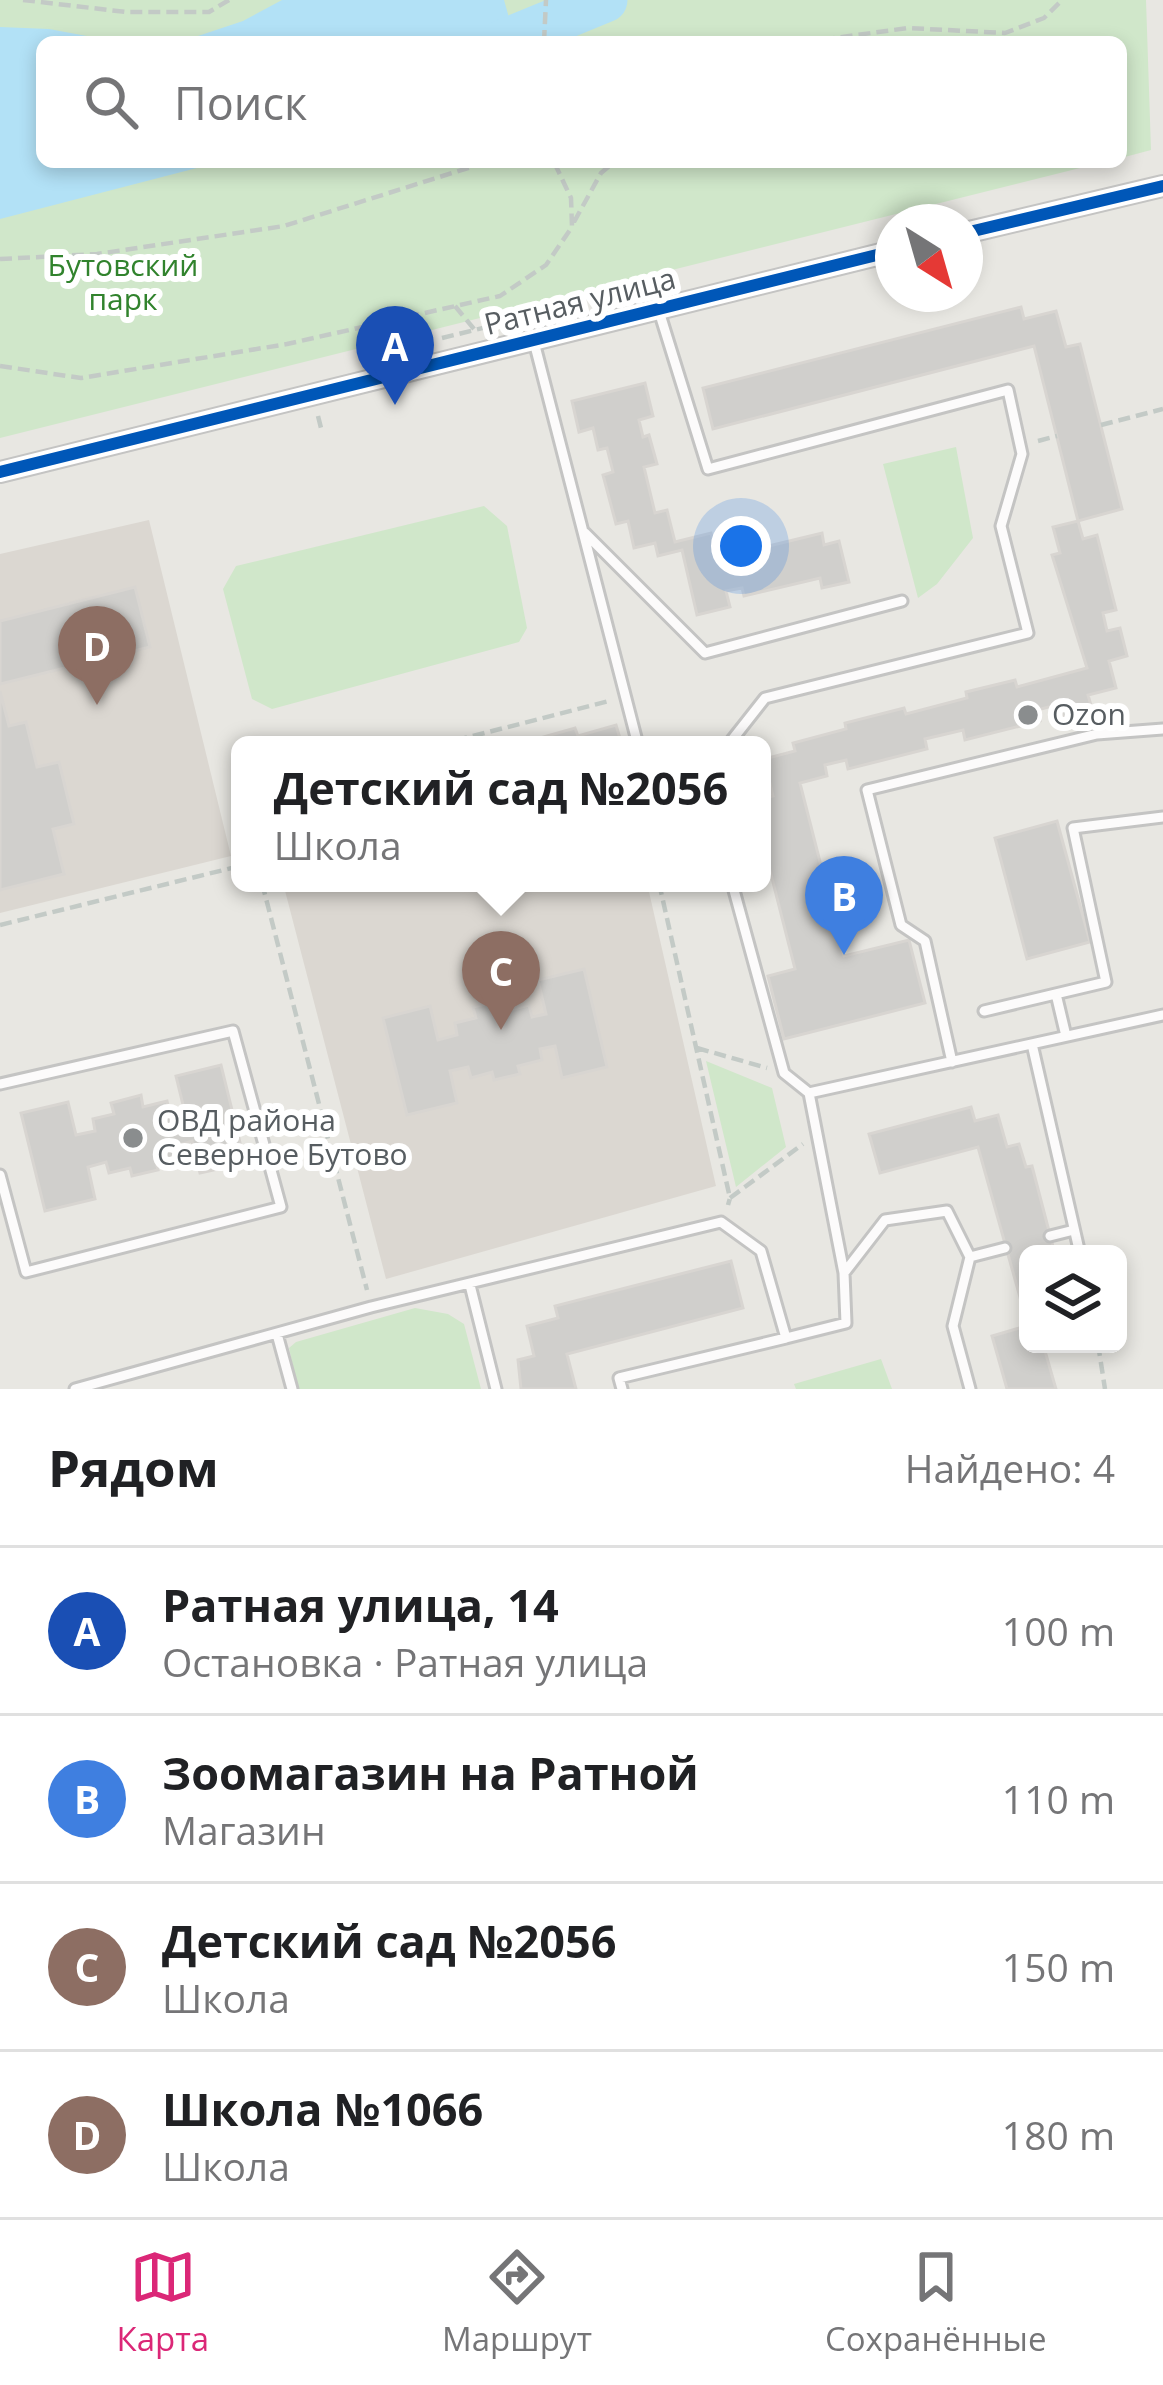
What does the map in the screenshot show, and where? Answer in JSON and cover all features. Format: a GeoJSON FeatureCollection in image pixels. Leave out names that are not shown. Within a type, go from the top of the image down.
{"type":"FeatureCollection","features":[{"type":"Feature","properties":{"kind":"street"},"geometry":{"type":"LineString","coordinates":[[983,229],[1163,186]]}},
{"type":"Feature","properties":{"kind":"street","name":"Ратная улица"},"geometry":{"type":"LineString","coordinates":[[0,472],[875,255]]}},
{"type":"Feature","properties":{"kind":"lane"},"geometry":{"type":"LineString","coordinates":[[658,308],[708,469],[1008,389],[1022,454],[1001,526],[1028,633],[765,698],[735,736]]}},
{"type":"Feature","properties":{"kind":"lane"},"geometry":{"type":"LineString","coordinates":[[533,338],[636,736]]}},
{"type":"Feature","properties":{"kind":"lane"},"geometry":{"type":"LineString","coordinates":[[584,531],[705,652],[902,602]]}},
{"type":"Feature","properties":{"kind":"lane"},"geometry":{"type":"LineString","coordinates":[[952,1061],[925,941],[901,926],[868,790],[1097,734],[1163,729]]}},
{"type":"Feature","properties":{"kind":"lane"},"geometry":{"type":"LineString","coordinates":[[984,1011],[1106,982],[1073,828],[1163,818]]}},
{"type":"Feature","properties":{"kind":"lane"},"geometry":{"type":"LineString","coordinates":[[622,1389],[619,1378],[846,1323],[844,1273],[808,1093],[784,1073],[734,892]]}},
{"type":"Feature","properties":{"kind":"lane"},"geometry":{"type":"LineString","coordinates":[[1056,994],[1066,1036]]}},
{"type":"Feature","properties":{"kind":"lane"},"geometry":{"type":"LineString","coordinates":[[808,1093],[1163,1015]]}},
{"type":"Feature","properties":{"kind":"lane"},"geometry":{"type":"LineString","coordinates":[[0,1084],[233,1031],[281,1207],[26,1272],[0,1175]]}},
{"type":"Feature","properties":{"kind":"lane"},"geometry":{"type":"LineString","coordinates":[[1032,1044],[1078,1245]]}},
{"type":"Feature","properties":{"kind":"lane"},"geometry":{"type":"LineString","coordinates":[[844,1273],[885,1220],[947,1211],[970,1257],[952,1326],[970,1389]]}},
{"type":"Feature","properties":{"kind":"lane"},"geometry":{"type":"LineString","coordinates":[[75,1389],[371,1307],[721,1222],[761,1251],[786,1338]]}},
{"type":"Feature","properties":{"kind":"lane"},"geometry":{"type":"LineString","coordinates":[[1050,1236],[1075,1230]]}},
{"type":"Feature","properties":{"kind":"lane"},"geometry":{"type":"LineString","coordinates":[[970,1257],[1005,1248]]}},
{"type":"Feature","properties":{"kind":"lane"},"geometry":{"type":"LineString","coordinates":[[470,1285],[496,1389]]}},
{"type":"Feature","properties":{"kind":"lane"},"geometry":{"type":"LineString","coordinates":[[277,1334],[292,1389]]}},
{"type":"Feature","properties":{"kind":"path"},"geometry":{"type":"LineString","coordinates":[[23,0],[125,12],[209,12],[229,0]]}},
{"type":"Feature","properties":{"kind":"path"},"geometry":{"type":"LineString","coordinates":[[544,36],[546,0]]}},
{"type":"Feature","properties":{"kind":"path"},"geometry":{"type":"LineString","coordinates":[[849,36],[908,28],[1005,34],[1044,18],[1061,0]]}},
{"type":"Feature","properties":{"kind":"path"},"geometry":{"type":"LineString","coordinates":[[968,36],[970,32]]}},
{"type":"Feature","properties":{"kind":"path"},"geometry":{"type":"LineString","coordinates":[[0,259],[97,254],[284,226],[468,168]]}},
{"type":"Feature","properties":{"kind":"path"},"geometry":{"type":"LineString","coordinates":[[557,168],[571,198],[572,227]]}},
{"type":"Feature","properties":{"kind":"path"},"geometry":{"type":"LineString","coordinates":[[0,366],[81,378],[287,344],[500,296],[546,265],[607,168]]}},
{"type":"Feature","properties":{"kind":"path"},"geometry":{"type":"LineString","coordinates":[[455,306],[475,330]]}},
{"type":"Feature","properties":{"kind":"path"},"geometry":{"type":"LineString","coordinates":[[1100,425],[1163,409]]}},
{"type":"Feature","properties":{"kind":"path"},"geometry":{"type":"LineString","coordinates":[[316,410],[322,428]]}},
{"type":"Feature","properties":{"kind":"path"},"geometry":{"type":"LineString","coordinates":[[473,736],[626,697]]}},
{"type":"Feature","properties":{"kind":"path"},"geometry":{"type":"LineString","coordinates":[[0,925],[231,868]]}},
{"type":"Feature","properties":{"kind":"path"},"geometry":{"type":"LineString","coordinates":[[264,892],[371,1307]]}},
{"type":"Feature","properties":{"kind":"path"},"geometry":{"type":"LineString","coordinates":[[660,892],[730,1198]]}},
{"type":"Feature","properties":{"kind":"path"},"geometry":{"type":"LineString","coordinates":[[696,1048],[784,1073]]}},
{"type":"Feature","properties":{"kind":"path"},"geometry":{"type":"LineString","coordinates":[[721,1222],[730,1198],[817,1134]]}},
{"type":"Feature","properties":{"kind":"path"},"geometry":{"type":"LineString","coordinates":[[1100,1353],[1106,1389]]}},
{"type":"Feature","properties":{"kind":"shaded area"},"geometry":{"type":"Polygon","coordinates":[[[149,520],[231,856],[0,913],[0,554],[149,520]]]}},
{"type":"Feature","properties":{"kind":"shaded area"},"geometry":{"type":"Polygon","coordinates":[[[285,892],[649,892],[716,1186],[386,1279],[285,892]]]}},
{"type":"Feature","properties":{"kind":"green space","name":"Бутовский парк"},"geometry":{"type":"Polygon","coordinates":[[[0,0],[1146,0],[1151,150],[1127,156],[1127,36],[36,36],[36,168],[1080,168],[936,204],[875,204],[875,219],[0,438],[0,0]]]}},
{"type":"Feature","properties":{"kind":"green space"},"geometry":{"type":"Polygon","coordinates":[[[956,447],[973,538],[937,584],[918,598],[883,464],[956,447]]]}},
{"type":"Feature","properties":{"kind":"green space"},"geometry":{"type":"Polygon","coordinates":[[[484,506],[507,526],[527,628],[519,642],[272,709],[252,699],[223,589],[236,566],[484,506]]]}},
{"type":"Feature","properties":{"kind":"green space"},"geometry":{"type":"Polygon","coordinates":[[[706,1061],[772,1088],[786,1147],[736,1187],[706,1061]]]}},
{"type":"Feature","properties":{"kind":"green space"},"geometry":{"type":"Polygon","coordinates":[[[415,1308],[448,1314],[464,1324],[481,1389],[298,1389],[289,1348],[296,1342],[415,1308]]]}},
{"type":"Feature","properties":{"kind":"green space"},"geometry":{"type":"Polygon","coordinates":[[[881,1359],[892,1389],[796,1389],[794,1384],[881,1359]]]}},
{"type":"Feature","properties":{"kind":"water"},"geometry":{"type":"Polygon","coordinates":[[[282,0],[504,0],[514,36],[198,36],[243,21],[282,0]]]}},
{"type":"Feature","properties":{"kind":"water"},"geometry":{"type":"Polygon","coordinates":[[[0,27],[87,36],[36,36],[36,168],[197,168],[0,219],[0,27]]]}},
{"type":"Feature","properties":{"kind":"building"},"geometry":{"type":"Polygon","coordinates":[[[1021,307],[1024,319],[1056,311],[1066,347],[1080,344],[1122,509],[1078,521],[1034,346],[713,429],[703,388],[1021,307]]]}},
{"type":"Feature","properties":{"kind":"building"},"geometry":{"type":"Polygon","coordinates":[[[645,383],[653,416],[639,420],[657,464],[644,467],[655,513],[667,510],[675,542],[711,533],[715,548],[737,542],[740,553],[822,533],[824,545],[839,541],[849,582],[822,588],[820,578],[744,596],[742,588],[726,591],[730,607],[697,615],[682,550],[658,556],[655,543],[634,548],[628,521],[616,524],[603,475],[613,472],[607,448],[598,450],[593,428],[579,432],[572,401],[645,383]]]}},
{"type":"Feature","properties":{"kind":"building"},"geometry":{"type":"Polygon","coordinates":[[[1078,521],[1083,539],[1097,535],[1116,610],[1103,613],[1107,631],[1120,628],[1127,656],[1109,661],[1116,688],[1088,695],[1092,709],[1063,717],[1060,704],[1037,710],[1040,721],[965,740],[963,730],[925,739],[927,749],[848,769],[846,760],[825,765],[827,776],[800,783],[844,956],[909,940],[925,1003],[784,1039],[768,976],[795,969],[771,874],[771,757],[795,751],[793,743],[846,729],[845,723],[904,708],[906,714],[967,698],[966,692],[1015,680],[1017,687],[1087,668],[1052,555],[1060,553],[1053,527],[1078,521]]]}},
{"type":"Feature","properties":{"kind":"building"},"geometry":{"type":"Polygon","coordinates":[[[135,587],[150,647],[0,684],[0,621],[135,587]]]}},
{"type":"Feature","properties":{"kind":"building"},"geometry":{"type":"Polygon","coordinates":[[[0,691],[9,726],[26,722],[37,767],[59,762],[74,824],[53,829],[64,874],[0,890],[0,691]]]}},
{"type":"Feature","properties":{"kind":"building"},"geometry":{"type":"Polygon","coordinates":[[[616,725],[619,736],[578,736],[616,725]]]}},
{"type":"Feature","properties":{"kind":"building"},"geometry":{"type":"Polygon","coordinates":[[[575,728],[578,736],[547,736],[575,728]]]}},
{"type":"Feature","properties":{"kind":"building"},"geometry":{"type":"Polygon","coordinates":[[[1057,821],[1090,942],[1027,959],[995,838],[1057,821]]]}},
{"type":"Feature","properties":{"kind":"building"},"geometry":{"type":"Polygon","coordinates":[[[584,969],[607,1067],[562,1078],[555,1046],[540,1049],[542,1060],[518,1066],[520,1074],[494,1080],[492,1072],[471,1078],[468,1067],[450,1071],[457,1103],[407,1115],[383,1018],[430,1006],[438,1040],[457,1035],[455,1023],[476,1018],[473,1007],[503,1000],[506,1011],[529,1005],[532,1017],[546,1014],[538,980],[584,969]]]}},
{"type":"Feature","properties":{"kind":"building","name":"ОВД района Северное Бутово"},"geometry":{"type":"Polygon","coordinates":[[[221,1065],[245,1163],[200,1173],[192,1141],[178,1145],[180,1156],[156,1162],[158,1170],[132,1176],[130,1168],[109,1173],[106,1162],[88,1167],[95,1199],[45,1211],[21,1113],[68,1102],[76,1135],[95,1131],[93,1119],[114,1114],[111,1103],[141,1095],[143,1107],[167,1101],[170,1113],[184,1109],[176,1076],[221,1065]]]}},
{"type":"Feature","properties":{"kind":"building"},"geometry":{"type":"Polygon","coordinates":[[[971,1107],[975,1121],[998,1115],[1007,1147],[1019,1144],[1026,1167],[1032,1166],[1053,1245],[1019,1245],[1019,1294],[978,1147],[880,1173],[869,1134],[971,1107]]]}},
{"type":"Feature","properties":{"kind":"building"},"geometry":{"type":"Polygon","coordinates":[[[731,1261],[743,1308],[567,1354],[576,1389],[521,1389],[518,1360],[534,1356],[527,1326],[558,1318],[555,1306],[731,1261]]]}},
{"type":"Feature","properties":{"kind":"building"},"geometry":{"type":"Polygon","coordinates":[[[1019,1328],[1019,1353],[1046,1353],[1056,1389],[1007,1389],[992,1336],[1019,1328]]]}},
{"type":"Feature","properties":{"kind":"waterway"},"geometry":{"type":"LineString","coordinates":[[518,36],[605,0]]}},
{"type":"Feature","properties":{"kind":"cycle path"},"geometry":{"type":"LineString","coordinates":[[983,229],[1163,186]]}},
{"type":"Feature","properties":{"kind":"cycle path"},"geometry":{"type":"LineString","coordinates":[[0,472],[875,255]]}},
{"type":"Feature","properties":{"kind":"place","name":"Ратная улица, 14"},"geometry":{"type":"Point","coordinates":[395,405]}},
{"type":"Feature","properties":{"kind":"place","name":"Школа №1066"},"geometry":{"type":"Point","coordinates":[97,705]}},
{"type":"Feature","properties":{"kind":"place","name":"Ozon"},"geometry":{"type":"Point","coordinates":[1028,715]}},
{"type":"Feature","properties":{"kind":"place","name":"Зоомагазин на Ратной"},"geometry":{"type":"Point","coordinates":[844,955]}},
{"type":"Feature","properties":{"kind":"place","name":"Детский сад №2056"},"geometry":{"type":"Point","coordinates":[501,1030]}},
{"type":"Feature","properties":{"kind":"place","name":"ОВД района Северное Бутово"},"geometry":{"type":"Point","coordinates":[133,1138]}}]}
